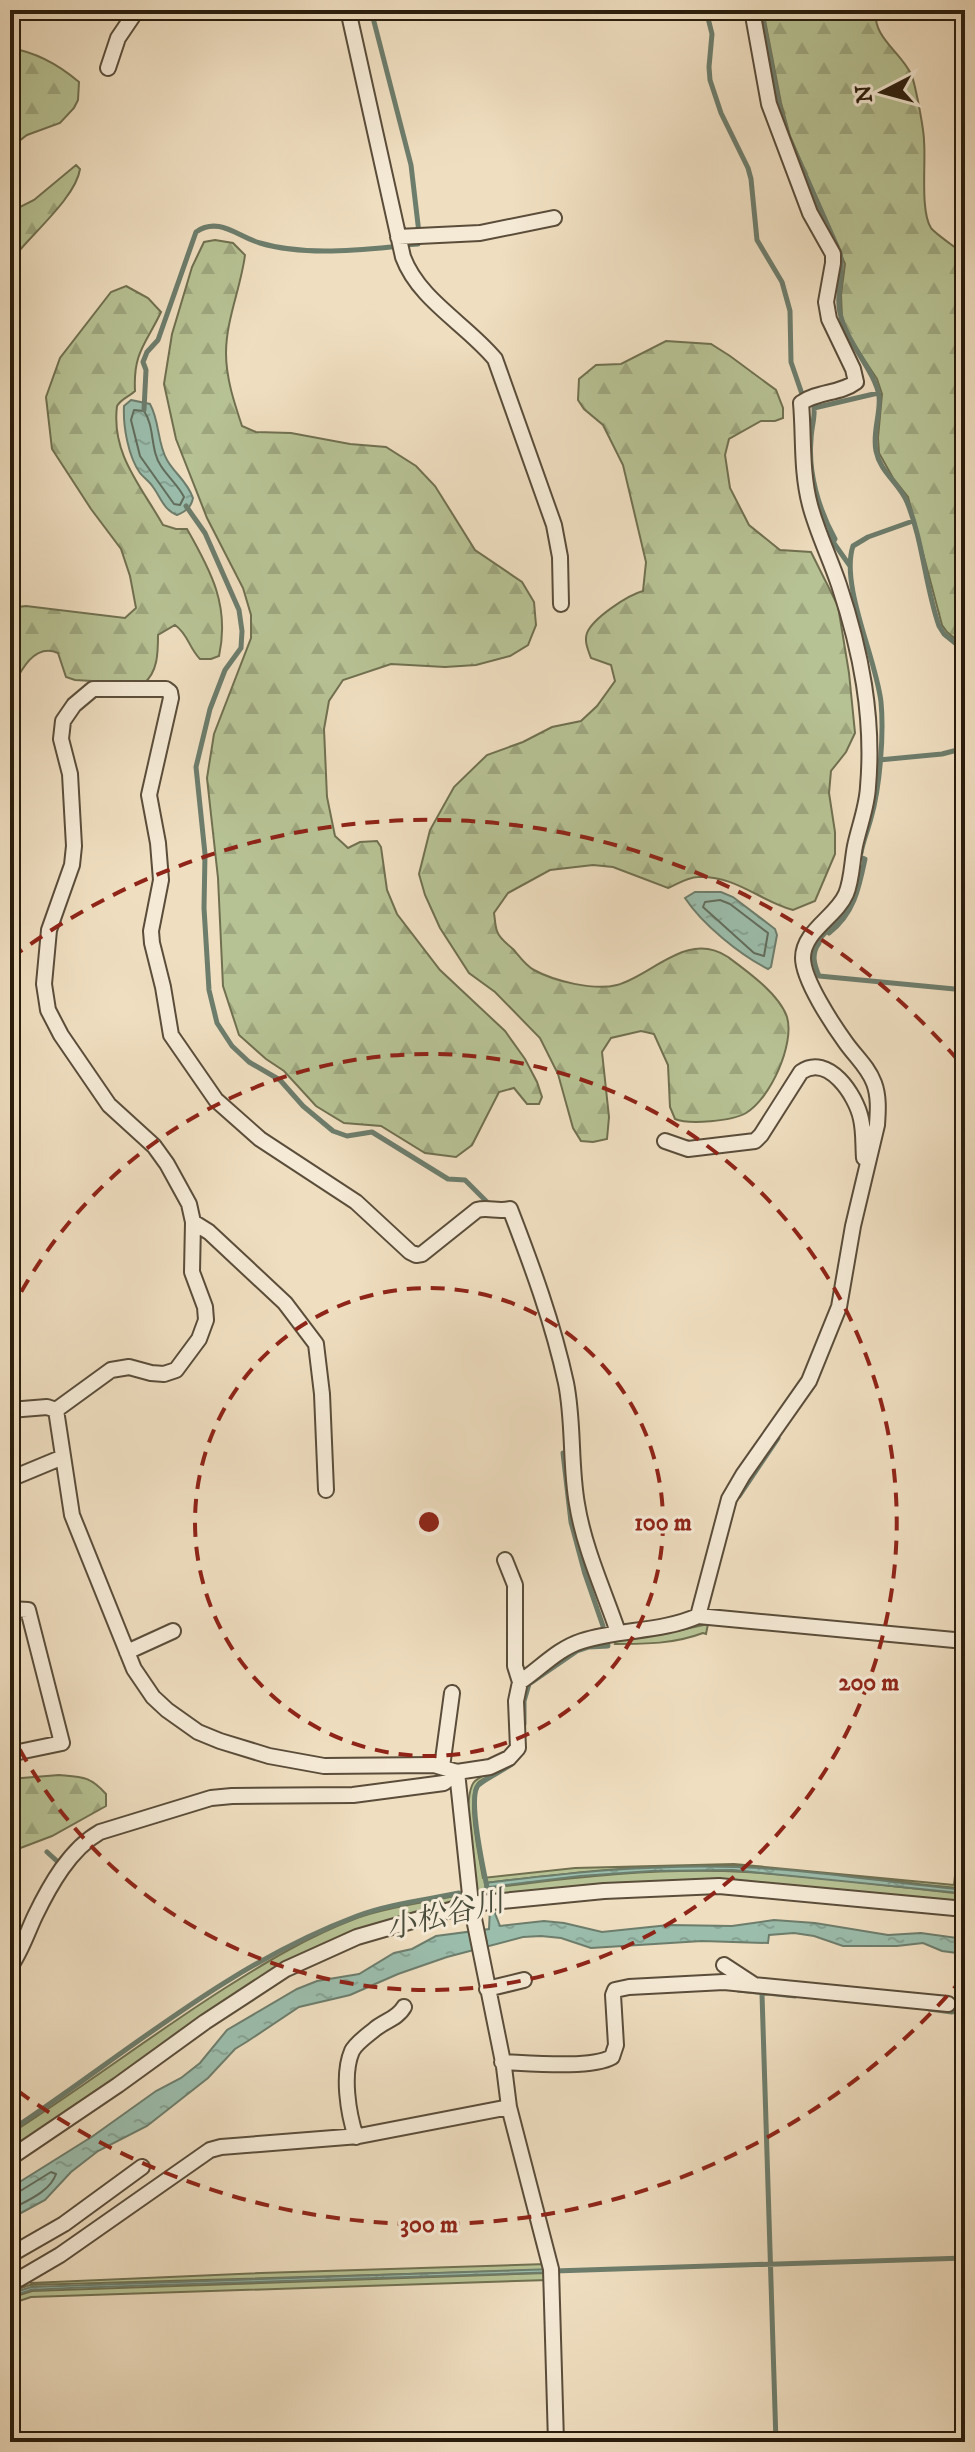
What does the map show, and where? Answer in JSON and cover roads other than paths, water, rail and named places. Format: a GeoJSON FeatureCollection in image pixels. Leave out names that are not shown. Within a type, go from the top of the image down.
{"type":"FeatureCollection","features":[{"type":"Feature","properties":{"kind":"street"},"geometry":{"type":"LineString","coordinates":[[108,68],[118,38],[137,10]]}},
{"type":"Feature","properties":{"kind":"street"},"geometry":{"type":"LineString","coordinates":[[348,10],[398,237],[409,272],[417,284],[495,359],[554,525],[560,557],[561,604]]}},
{"type":"Feature","properties":{"kind":"street"},"geometry":{"type":"LineString","coordinates":[[698,1616],[729,1499],[809,1381],[839,1307],[877,1125],[878,1100],[866,1067],[846,1044],[823,1005],[808,978],[803,959],[809,938],[830,917],[846,893],[868,791],[869,736],[865,684],[854,636],[806,489],[801,403],[809,397],[848,388],[856,382],[829,319],[826,302],[833,254],[810,213],[773,115],[752,10]]}},
{"type":"Feature","properties":{"kind":"street"},"geometry":{"type":"LineString","coordinates":[[398,237],[480,233],[554,218]]}},
{"type":"Feature","properties":{"kind":"street"},"geometry":{"type":"LineString","coordinates":[[56,1410],[111,1370],[129,1367],[164,1374],[176,1370],[204,1329],[207,1314],[192,1272],[193,1222],[189,1204],[167,1164],[145,1136],[109,1105],[55,1025],[45,997],[44,971],[49,930],[72,865],[74,846],[70,774],[61,739],[63,721],[74,705],[93,689],[166,689],[170,692],[149,795],[161,880],[151,931],[152,943],[171,1035],[216,1100],[260,1139],[356,1202],[410,1252],[422,1254],[477,1210],[510,1209],[540,1287],[566,1384],[573,1436],[576,1502],[618,1632]]}},
{"type":"Feature","properties":{"kind":"street"},"geometry":{"type":"LineString","coordinates":[[665,1141],[688,1149],[755,1141],[801,1072],[810,1066],[821,1067],[836,1077],[857,1107],[863,1130],[865,1174]]}},
{"type":"Feature","properties":{"kind":"street"},"geometry":{"type":"LineString","coordinates":[[193,1222],[209,1232],[285,1303],[316,1344],[322,1394],[326,1490]]}},
{"type":"Feature","properties":{"kind":"street"},"geometry":{"type":"LineString","coordinates":[[10,1410],[47,1407],[56,1410]]}},
{"type":"Feature","properties":{"kind":"street"},"geometry":{"type":"LineString","coordinates":[[56,1410],[72,1515],[134,1669],[153,1697],[198,1732],[220,1741],[269,1756],[324,1766],[434,1765],[450,1770],[490,1767],[509,1758],[518,1748],[516,1701],[520,1682],[515,1666],[515,1585],[505,1560]]}},
{"type":"Feature","properties":{"kind":"street"},"geometry":{"type":"LineString","coordinates":[[10,1479],[63,1457]]}},
{"type":"Feature","properties":{"kind":"street"},"geometry":{"type":"LineString","coordinates":[[10,1609],[28,1610],[62,1743],[14,1753]]}},
{"type":"Feature","properties":{"kind":"street"},"geometry":{"type":"LineString","coordinates":[[520,1682],[553,1655],[579,1641],[618,1632],[680,1624],[698,1616],[965,1641]]}},
{"type":"Feature","properties":{"kind":"street"},"geometry":{"type":"LineString","coordinates":[[127,1652],[173,1631]]}},
{"type":"Feature","properties":{"kind":"street"},"geometry":{"type":"LineString","coordinates":[[452,1693],[450,1770],[472,1910],[509,2107],[551,2272],[556,2442]]}},
{"type":"Feature","properties":{"kind":"street"},"geometry":{"type":"LineString","coordinates":[[10,1967],[67,1862],[87,1839],[100,1832],[211,1798],[353,1795],[444,1783],[450,1770]]}},
{"type":"Feature","properties":{"kind":"street"},"geometry":{"type":"LineString","coordinates":[[10,2158],[286,1969],[357,1937],[472,1910],[604,1891],[719,1886],[965,1909]]}},
{"type":"Feature","properties":{"kind":"street"},"geometry":{"type":"LineString","coordinates":[[724,1965],[753,1985]]}},
{"type":"Feature","properties":{"kind":"street"},"geometry":{"type":"LineString","coordinates":[[486,1986],[524,1980]]}},
{"type":"Feature","properties":{"kind":"street"},"geometry":{"type":"LineString","coordinates":[[502,2062],[580,2063],[604,2061],[612,2057],[616,2045],[613,1995],[615,1990],[629,1987],[724,1982],[948,2004]]}},
{"type":"Feature","properties":{"kind":"street"},"geometry":{"type":"LineString","coordinates":[[356,2137],[346,2087],[352,2050],[377,2027],[402,2012],[404,2007]]}},
{"type":"Feature","properties":{"kind":"street"},"geometry":{"type":"LineString","coordinates":[[19,2279],[60,2255],[210,2150],[356,2137],[509,2107]]}},
{"type":"Feature","properties":{"kind":"street"},"geometry":{"type":"LineString","coordinates":[[10,2255],[64,2224],[142,2167]]}},
{"type":"Feature","properties":{"kind":"water"},"geometry":{"type":"Polygon","coordinates":[[[131,400],[150,404],[164,453],[193,498],[188,508],[177,515],[166,507],[132,458],[124,414],[124,406],[131,400]]]}},
{"type":"Feature","properties":{"kind":"water"},"geometry":{"type":"Polygon","coordinates":[[[695,892],[721,892],[733,897],[775,929],[777,935],[771,967],[768,969],[746,956],[711,928],[685,898],[695,892]]]}},
{"type":"Feature","properties":{"kind":"water"},"geometry":{"type":"Polygon","coordinates":[[[965,1800],[960,1893],[733,1870],[580,1876],[490,1887],[490,1893],[487,1893],[485,1883],[610,1870],[705,1866],[791,1870],[956,1889],[965,1800]]]}},
{"type":"Feature","properties":{"kind":"water"},"geometry":{"type":"Polygon","coordinates":[[[490,1908],[500,1926],[544,1921],[602,1932],[669,1925],[732,1926],[774,1920],[888,1935],[921,1933],[965,1939],[965,1954],[942,1951],[923,1943],[843,1946],[794,1933],[769,1935],[768,1943],[702,1941],[591,1948],[561,1938],[523,1937],[447,1957],[350,1995],[299,2007],[235,2049],[208,2078],[147,2126],[98,2151],[71,2172],[45,2200],[10,2219],[10,2188],[93,2136],[156,2091],[181,2078],[200,2063],[227,2030],[297,1989],[317,1981],[359,1974],[394,1953],[412,1949],[436,1936],[489,1929],[490,1908]]]}},
{"type":"Feature","properties":{"kind":"water"},"geometry":{"type":"Polygon","coordinates":[[[554,2269],[560,2272],[70,2288],[31,2290],[10,2297],[10,2294],[31,2287],[554,2269]]]}},
{"type":"Feature","properties":{"kind":"waterway"},"geometry":{"type":"LineString","coordinates":[[371,10],[411,165],[419,233]]}},
{"type":"Feature","properties":{"kind":"waterway"},"geometry":{"type":"LineString","coordinates":[[706,10],[712,34],[710,80],[721,113],[748,168],[757,240],[782,282],[790,311],[791,362],[803,397]]}},
{"type":"Feature","properties":{"kind":"waterway"},"geometry":{"type":"LineString","coordinates":[[761,10],[788,136],[840,253],[839,306],[843,324],[879,396],[875,437],[878,458],[907,502],[939,626],[965,651]]}},
{"type":"Feature","properties":{"kind":"waterway"},"geometry":{"type":"LineString","coordinates":[[144,410],[146,370],[143,362],[158,340],[196,232],[213,226],[221,227],[260,243],[308,251],[391,247]]}},
{"type":"Feature","properties":{"kind":"waterway"},"geometry":{"type":"LineString","coordinates":[[404,245],[418,244]]}},
{"type":"Feature","properties":{"kind":"waterway"},"geometry":{"type":"LineString","coordinates":[[833,542],[835,539],[824,516],[813,478],[811,436],[814,408],[878,393]]}},
{"type":"Feature","properties":{"kind":"waterway"},"geometry":{"type":"LineString","coordinates":[[186,506],[205,533],[239,610],[242,631],[241,648],[225,670],[210,709],[196,767],[205,854],[204,908],[209,990],[217,1023],[232,1046],[249,1062],[280,1080],[303,1106],[333,1131],[347,1136],[372,1132],[448,1179],[465,1180],[489,1204]]}},
{"type":"Feature","properties":{"kind":"waterway"},"geometry":{"type":"LineString","coordinates":[[861,853],[877,791],[882,715],[878,684],[855,601],[850,562],[853,546],[868,537],[913,521]]}},
{"type":"Feature","properties":{"kind":"waterway"},"geometry":{"type":"LineString","coordinates":[[826,532],[850,566]]}},
{"type":"Feature","properties":{"kind":"waterway"},"geometry":{"type":"LineString","coordinates":[[879,760],[942,754],[965,748]]}},
{"type":"Feature","properties":{"kind":"waterway"},"geometry":{"type":"LineString","coordinates":[[829,933],[844,918],[854,900],[865,859],[860,857]]}},
{"type":"Feature","properties":{"kind":"waterway"},"geometry":{"type":"LineString","coordinates":[[811,950],[839,918],[846,905]]}},
{"type":"Feature","properties":{"kind":"waterway"},"geometry":{"type":"LineString","coordinates":[[819,943],[814,959],[819,976],[965,990]]}},
{"type":"Feature","properties":{"kind":"waterway"},"geometry":{"type":"LineString","coordinates":[[739,1496],[778,1438]]}},
{"type":"Feature","properties":{"kind":"waterway"},"geometry":{"type":"LineString","coordinates":[[563,1453],[571,1522],[603,1626]]}},
{"type":"Feature","properties":{"kind":"waterway"},"geometry":{"type":"LineString","coordinates":[[524,1724],[524,1701],[529,1684],[577,1651],[608,1646]]}},
{"type":"Feature","properties":{"kind":"waterway","name":"小松谷川"},"geometry":{"type":"LineString","coordinates":[[487,1887],[475,1795],[479,1785],[513,1763]]}},
{"type":"Feature","properties":{"kind":"waterway"},"geometry":{"type":"LineString","coordinates":[[47,1852],[58,1862],[57,1865]]}},
{"type":"Feature","properties":{"kind":"waterway","name":"小松谷川"},"geometry":{"type":"LineString","coordinates":[[10,2131],[178,2013],[309,1936],[369,1912],[459,1893]]}},
{"type":"Feature","properties":{"kind":"waterway"},"geometry":{"type":"LineString","coordinates":[[738,1990],[795,1996]]}},
{"type":"Feature","properties":{"kind":"waterway"},"geometry":{"type":"LineString","coordinates":[[762,1994],[776,2442]]}},
{"type":"Feature","properties":{"kind":"waterway"},"geometry":{"type":"LineString","coordinates":[[929,2009],[952,2012]]}},
{"type":"Feature","properties":{"kind":"waterway"},"geometry":{"type":"LineString","coordinates":[[554,2271],[965,2258]]}}]}
